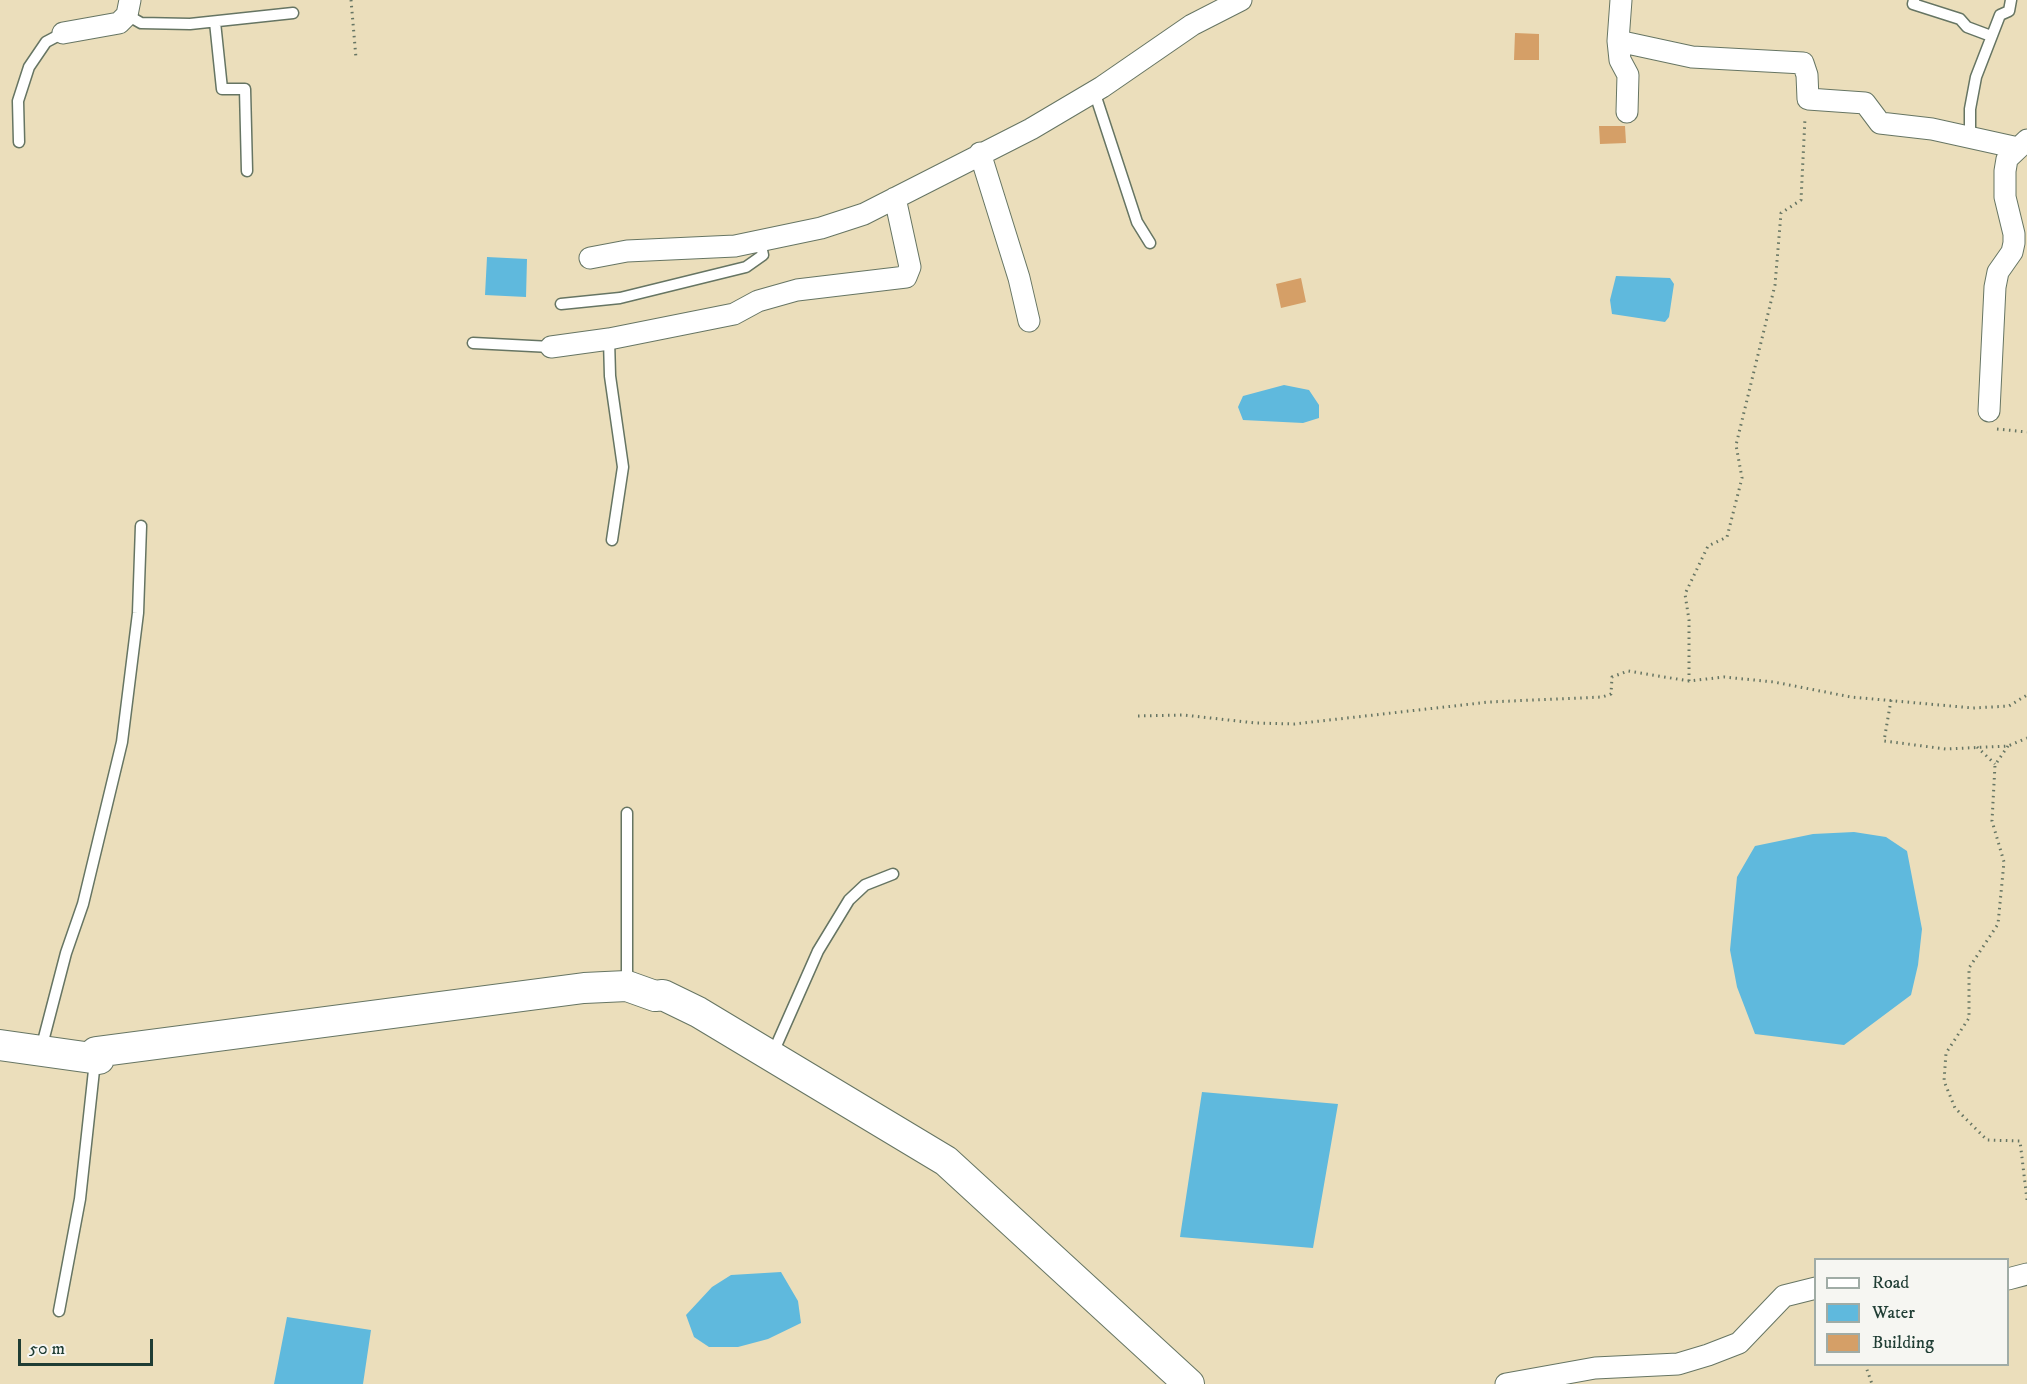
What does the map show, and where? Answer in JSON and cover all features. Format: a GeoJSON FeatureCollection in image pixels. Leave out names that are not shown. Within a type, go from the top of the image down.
{"type":"FeatureCollection","features":[{"type":"Feature","properties":{"kind":"street"},"geometry":{"type":"LineString","coordinates":[[590,258],[627,251],[689,249],[760,241],[864,214],[1031,129],[1094,91],[1192,25],[1241,0]]}},
{"type":"Feature","properties":{"kind":"street"},"geometry":{"type":"LineString","coordinates":[[1621,0],[1618,41],[1620,60],[1628,75],[1627,112]]}},
{"type":"Feature","properties":{"kind":"street"},"geometry":{"type":"LineString","coordinates":[[63,33],[119,23],[128,7]]}},
{"type":"Feature","properties":{"kind":"street"},"geometry":{"type":"LineString","coordinates":[[1618,41],[1692,57],[1803,63],[1807,75],[1808,99],[1865,103],[1880,123],[2022,144]]}},
{"type":"Feature","properties":{"kind":"street"},"geometry":{"type":"LineString","coordinates":[[1989,411],[1995,287],[1998,273],[2012,252],[2014,243],[2004,177],[2007,159],[2022,144]]}},
{"type":"Feature","properties":{"kind":"street"},"geometry":{"type":"LineString","coordinates":[[980,153],[1019,278],[1029,321]]}},
{"type":"Feature","properties":{"kind":"street"},"geometry":{"type":"LineString","coordinates":[[551,347],[609,339],[734,314],[758,301],[797,290],[906,277],[910,267],[895,198]]}},
{"type":"Feature","properties":{"kind":"street"},"geometry":{"type":"LineString","coordinates":[[0,1045],[99,1059],[96,1052],[584,988],[627,986],[655,996],[663,996],[698,1012],[772,1055],[946,1161],[1190,1384]]}},
{"type":"Feature","properties":{"kind":"street"},"geometry":{"type":"LineString","coordinates":[[2009,1278],[2027,1274]]}},
{"type":"Feature","properties":{"kind":"street"},"geometry":{"type":"LineString","coordinates":[[1506,1384],[1595,1368],[1678,1364],[1708,1355],[1739,1343],[1784,1296],[1814,1288]]}},
{"type":"Feature","properties":{"kind":"lane"},"geometry":{"type":"LineString","coordinates":[[1914,0],[1912,4],[1959,19],[1967,27],[1991,36]]}},
{"type":"Feature","properties":{"kind":"lane"},"geometry":{"type":"LineString","coordinates":[[1970,137],[1970,109],[1976,77],[2000,15],[2009,11],[2011,0]]}},
{"type":"Feature","properties":{"kind":"lane"},"geometry":{"type":"LineString","coordinates":[[128,7],[141,23],[215,22],[293,13]]}},
{"type":"Feature","properties":{"kind":"lane"},"geometry":{"type":"LineString","coordinates":[[215,22],[222,90],[244,89],[247,171]]}},
{"type":"Feature","properties":{"kind":"lane"},"geometry":{"type":"LineString","coordinates":[[19,142],[18,102],[29,67],[45,42],[63,33]]}},
{"type":"Feature","properties":{"kind":"lane"},"geometry":{"type":"LineString","coordinates":[[1094,91],[1137,222],[1150,243]]}},
{"type":"Feature","properties":{"kind":"lane"},"geometry":{"type":"LineString","coordinates":[[561,304],[620,298],[746,267],[763,255],[760,241]]}},
{"type":"Feature","properties":{"kind":"lane"},"geometry":{"type":"LineString","coordinates":[[609,339],[610,376],[623,467],[612,540]]}},
{"type":"Feature","properties":{"kind":"lane"},"geometry":{"type":"LineString","coordinates":[[473,343],[551,347]]}},
{"type":"Feature","properties":{"kind":"lane"},"geometry":{"type":"LineString","coordinates":[[41,1050],[66,953],[83,904],[122,742],[138,613],[141,526]]}},
{"type":"Feature","properties":{"kind":"lane"},"geometry":{"type":"LineString","coordinates":[[627,813],[627,986]]}},
{"type":"Feature","properties":{"kind":"lane"},"geometry":{"type":"LineString","coordinates":[[772,1055],[818,951],[849,900],[865,885],[892,874]]}},
{"type":"Feature","properties":{"kind":"lane"},"geometry":{"type":"LineString","coordinates":[[59,1311],[80,1199],[96,1052]]}},
{"type":"Feature","properties":{"kind":"path"},"geometry":{"type":"LineString","coordinates":[[351,0],[356,58]]}},
{"type":"Feature","properties":{"kind":"path"},"geometry":{"type":"LineString","coordinates":[[1689,681],[1689,620],[1685,594],[1708,546],[1727,537],[1742,478],[1736,445],[1775,285],[1781,213],[1802,200],[1802,144],[1808,99]]}},
{"type":"Feature","properties":{"kind":"path"},"geometry":{"type":"LineString","coordinates":[[1138,716],[1184,715],[1254,723],[1294,724],[1489,702],[1602,697],[1611,694],[1612,677],[1622,671],[1689,681],[1724,677],[1891,700],[1973,708],[2009,706],[2027,695]]}},
{"type":"Feature","properties":{"kind":"path"},"geometry":{"type":"LineString","coordinates":[[1891,700],[1884,741],[1946,749],[2008,746],[2027,738]]}},
{"type":"Feature","properties":{"kind":"path"},"geometry":{"type":"LineString","coordinates":[[2008,746],[1995,765],[1992,821],[2004,862],[1998,924],[1969,968],[1969,1018],[1946,1053],[1944,1081],[1955,1108],[1987,1140],[2020,1141],[2027,1200]]}},
{"type":"Feature","properties":{"kind":"path"},"geometry":{"type":"LineString","coordinates":[[1977,747],[1995,765]]}},
{"type":"Feature","properties":{"kind":"path"},"geometry":{"type":"LineString","coordinates":[[1865,1366],[1872,1384]]}},
{"type":"Feature","properties":{"kind":"water"},"geometry":{"type":"Polygon","coordinates":[[[487,257],[527,259],[526,297],[485,295],[487,257]]]}},
{"type":"Feature","properties":{"kind":"water"},"geometry":{"type":"Polygon","coordinates":[[[1616,276],[1670,278],[1674,284],[1669,317],[1665,322],[1612,314],[1610,300],[1616,276]]]}},
{"type":"Feature","properties":{"kind":"water"},"geometry":{"type":"Polygon","coordinates":[[[1284,385],[1309,390],[1319,405],[1319,418],[1303,423],[1243,420],[1238,407],[1243,396],[1284,385]]]}},
{"type":"Feature","properties":{"kind":"water"},"geometry":{"type":"Polygon","coordinates":[[[1854,832],[1886,837],[1907,851],[1922,929],[1918,965],[1911,995],[1844,1045],[1755,1034],[1737,987],[1730,950],[1737,877],[1755,846],[1813,834],[1854,832]]]}},
{"type":"Feature","properties":{"kind":"water"},"geometry":{"type":"Polygon","coordinates":[[[1202,1092],[1338,1104],[1313,1248],[1180,1237],[1202,1092]]]}},
{"type":"Feature","properties":{"kind":"water"},"geometry":{"type":"Polygon","coordinates":[[[781,1272],[798,1301],[801,1323],[768,1339],[738,1347],[709,1347],[694,1337],[686,1315],[712,1287],[731,1275],[781,1272]]]}},
{"type":"Feature","properties":{"kind":"water"},"geometry":{"type":"Polygon","coordinates":[[[287,1317],[371,1330],[363,1384],[274,1384],[287,1317]]]}},
{"type":"Feature","properties":{"kind":"building"},"geometry":{"type":"Polygon","coordinates":[[[1515,33],[1539,34],[1539,60],[1514,60],[1515,33]]]}},
{"type":"Feature","properties":{"kind":"building"},"geometry":{"type":"Polygon","coordinates":[[[1599,126],[1625,126],[1626,143],[1600,144],[1599,126]]]}},
{"type":"Feature","properties":{"kind":"building"},"geometry":{"type":"Polygon","coordinates":[[[1301,278],[1306,302],[1281,308],[1276,284],[1301,278]]]}}]}
